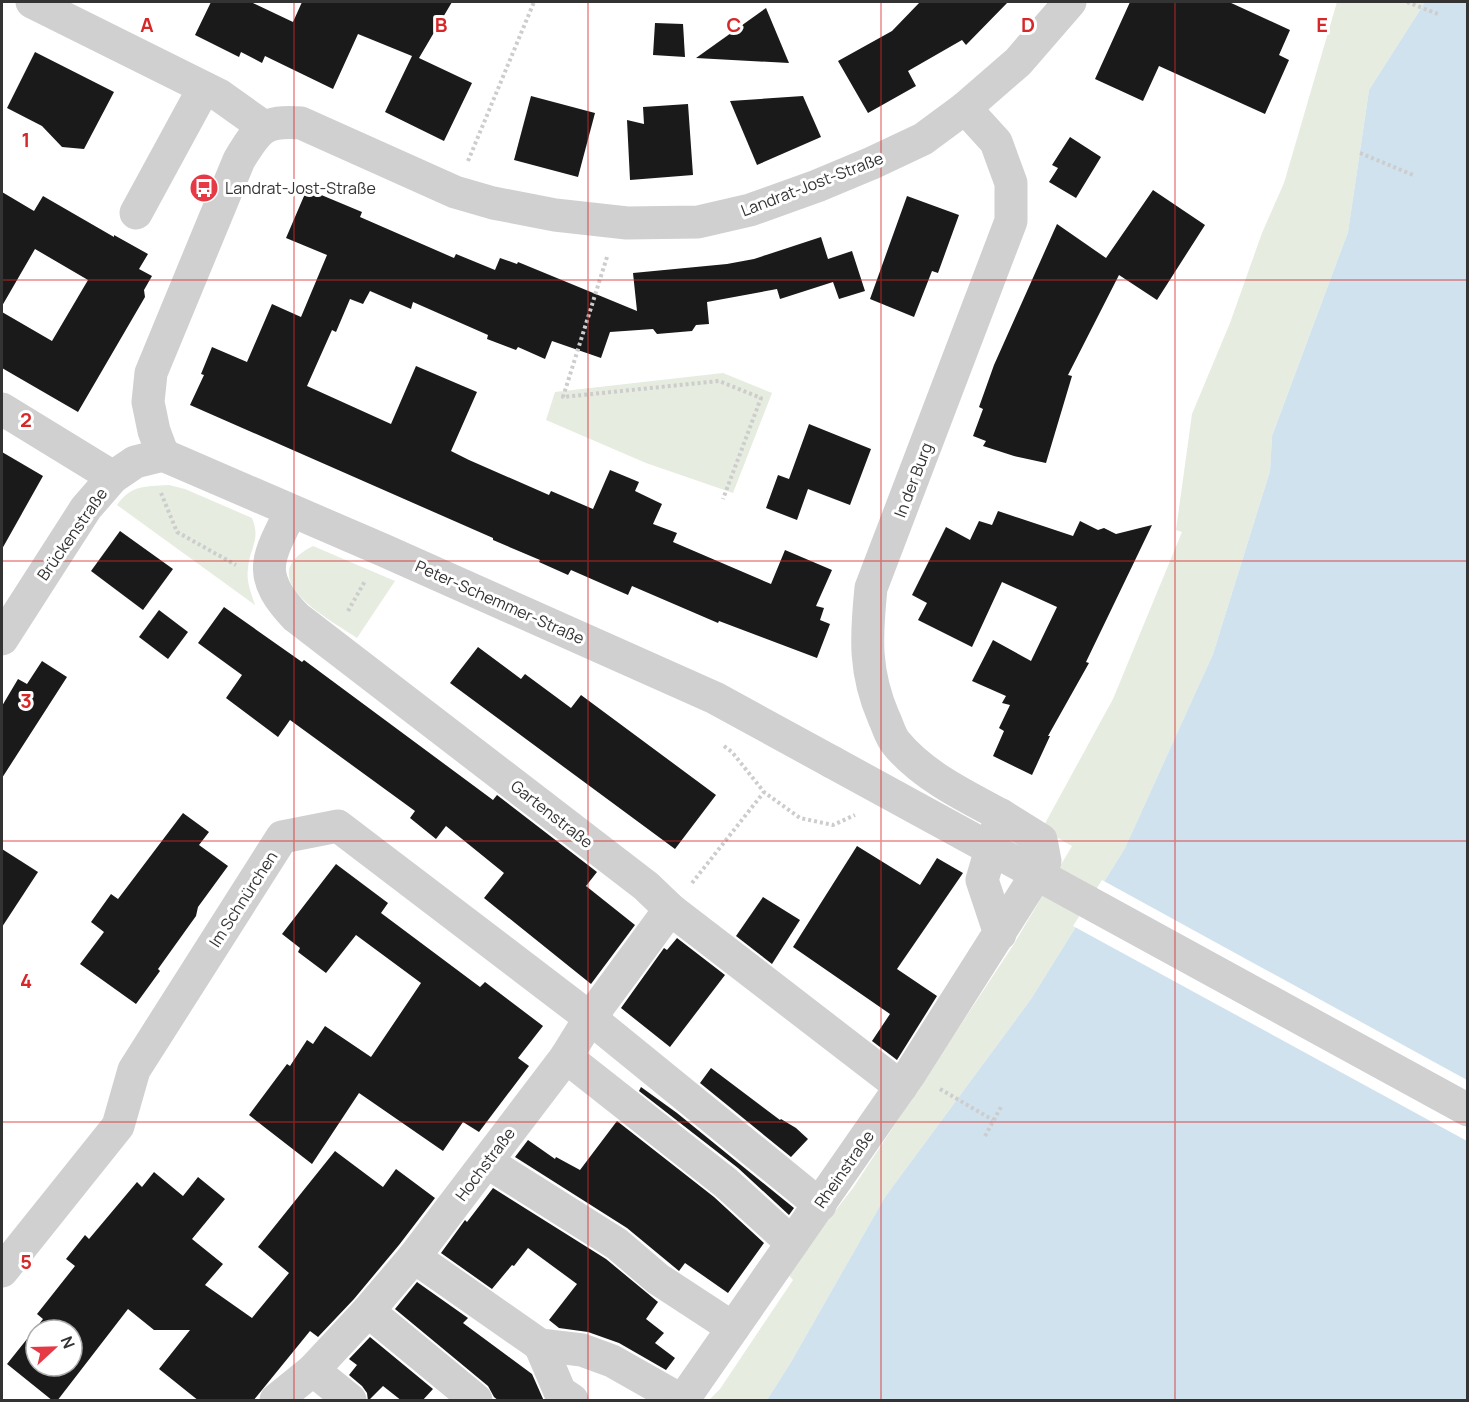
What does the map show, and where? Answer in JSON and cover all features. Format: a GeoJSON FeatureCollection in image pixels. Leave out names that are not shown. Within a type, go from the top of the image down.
{"type":"FeatureCollection","features":[{"type":"Feature","properties":{"kind":"street"},"geometry":{"type":"LineString","coordinates":[[32,2],[219,95],[264,127],[251,141],[239,160],[151,373],[148,402],[154,431],[163,455]]}},
{"type":"Feature","properties":{"kind":"street","name":"Landrat-Jost-Straße"},"geometry":{"type":"LineString","coordinates":[[264,127],[281,121],[301,123],[455,192],[493,203],[555,215],[619,222],[698,222],[750,210],[817,186],[923,139],[965,108],[1018,62],[1070,2]]}},
{"type":"Feature","properties":{"kind":"street"},"geometry":{"type":"LineString","coordinates":[[136,213],[204,88]]}},
{"type":"Feature","properties":{"kind":"street","name":"In der Burg"},"geometry":{"type":"LineString","coordinates":[[965,108],[996,142],[1011,183],[1011,221],[871,588],[866,636],[869,670],[880,708],[894,741],[913,762],[964,796],[1000,815]]}},
{"type":"Feature","properties":{"kind":"street"},"geometry":{"type":"LineString","coordinates":[[2,409],[113,477]]}},
{"type":"Feature","properties":{"kind":"street","name":"Brückenstraße"},"geometry":{"type":"LineString","coordinates":[[2,639],[86,508],[113,477],[135,462],[163,455]]}},
{"type":"Feature","properties":{"kind":"street","name":"Peter-Schemmer-Straße"},"geometry":{"type":"LineString","coordinates":[[163,455],[715,698],[1467,1110]]}},
{"type":"Feature","properties":{"kind":"street","name":"Gartenstraße"},"geometry":{"type":"LineString","coordinates":[[291,511],[271,552],[268,570],[274,588],[283,603],[296,617],[646,886],[670,909],[906,1079]]}},
{"type":"Feature","properties":{"kind":"street"},"geometry":{"type":"LineString","coordinates":[[1000,815],[982,880],[1000,934]]}},
{"type":"Feature","properties":{"kind":"street","name":"Rheinstraße"},"geometry":{"type":"LineString","coordinates":[[682,1401],[906,1079],[1045,861],[1041,840],[1000,815]]}},
{"type":"Feature","properties":{"kind":"street","name":"Im Schnürchen"},"geometry":{"type":"LineString","coordinates":[[2,1271],[118,1126],[134,1070],[282,837],[338,826],[590,1018],[820,1205]]}},
{"type":"Feature","properties":{"kind":"street","name":"Hochstraße"},"geometry":{"type":"LineString","coordinates":[[276,1401],[313,1370],[414,1257],[566,1057],[590,1018],[670,909]]}},
{"type":"Feature","properties":{"kind":"street"},"geometry":{"type":"LineString","coordinates":[[566,1057],[726,1183],[792,1243]]}},
{"type":"Feature","properties":{"kind":"street"},"geometry":{"type":"LineString","coordinates":[[487,1162],[617,1244],[658,1279],[733,1328]]}},
{"type":"Feature","properties":{"kind":"street"},"geometry":{"type":"LineString","coordinates":[[414,1257],[540,1345],[582,1350],[612,1361],[682,1401]]}},
{"type":"Feature","properties":{"kind":"street"},"geometry":{"type":"LineString","coordinates":[[368,1311],[476,1401]]}},
{"type":"Feature","properties":{"kind":"street"},"geometry":{"type":"LineString","coordinates":[[540,1345],[562,1398]]}},
{"type":"Feature","properties":{"kind":"street"},"geometry":{"type":"LineString","coordinates":[[313,1370],[350,1401]]}},
{"type":"Feature","properties":{"kind":"path"},"geometry":{"type":"LineString","coordinates":[[455,192],[534,2]]}},
{"type":"Feature","properties":{"kind":"path"},"geometry":{"type":"LineString","coordinates":[[1407,2],[1438,14]]}},
{"type":"Feature","properties":{"kind":"path"},"geometry":{"type":"LineString","coordinates":[[1360,153],[1413,175]]}},
{"type":"Feature","properties":{"kind":"path"},"geometry":{"type":"LineString","coordinates":[[619,222],[563,397],[719,381],[761,398],[723,499]]}},
{"type":"Feature","properties":{"kind":"path"},"geometry":{"type":"LineString","coordinates":[[160,492],[177,532],[274,588]]}},
{"type":"Feature","properties":{"kind":"path"},"geometry":{"type":"LineString","coordinates":[[764,792],[800,818],[833,825],[862,812]]}},
{"type":"Feature","properties":{"kind":"path"},"geometry":{"type":"LineString","coordinates":[[906,1079],[993,1120]]}},
{"type":"Feature","properties":{"kind":"path"},"geometry":{"type":"LineString","coordinates":[[985,1136],[1001,1107]]}},
{"type":"Feature","properties":{"kind":"shaded area"},"geometry":{"type":"Polygon","coordinates":[[[1337,2],[1425,2],[1369,90],[1348,232],[1272,436],[1270,471],[1213,654],[1125,848],[1031,999],[885,1197],[767,1400],[709,1400],[720,1389],[793,1280],[787,1273],[853,1188],[1014,944],[1072,846],[1042,829],[1113,699],[1182,532],[1176,530],[1192,414],[1230,323],[1262,233],[1284,183],[1337,2]]]}},
{"type":"Feature","properties":{"kind":"shaded area"},"geometry":{"type":"Polygon","coordinates":[[[723,373],[772,393],[733,493],[646,463],[546,420],[555,392],[723,373]]]}},
{"type":"Feature","properties":{"kind":"shaded area"},"geometry":{"type":"Polygon","coordinates":[[[169,485],[185,489],[252,518],[255,538],[249,561],[248,578],[255,605],[117,505],[134,490],[169,485]]]}},
{"type":"Feature","properties":{"kind":"shaded area"},"geometry":{"type":"Polygon","coordinates":[[[313,546],[395,581],[357,638],[314,609],[300,597],[291,584],[289,571],[295,558],[313,546]]]}},
{"type":"Feature","properties":{"kind":"water"},"geometry":{"type":"Polygon","coordinates":[[[1425,2],[1467,2],[1467,1400],[767,1400],[885,1197],[1031,999],[1125,848],[1213,654],[1270,471],[1272,436],[1348,232],[1369,90],[1425,2]]]}},
{"type":"Feature","properties":{"kind":"pier"},"geometry":{"type":"Polygon","coordinates":[[[1102,880],[1467,1080],[1467,1141],[1073,926],[1102,880]]]}},
{"type":"Feature","properties":{"kind":"building"},"geometry":{"type":"Polygon","coordinates":[[[211,2],[251,2],[293,22],[302,2],[452,2],[419,58],[472,83],[444,141],[385,112],[412,56],[358,34],[333,89],[265,56],[262,63],[241,52],[239,57],[195,35],[211,2]]]}},
{"type":"Feature","properties":{"kind":"building"},"geometry":{"type":"Polygon","coordinates":[[[920,2],[1008,2],[966,45],[962,40],[908,71],[916,86],[868,113],[838,61],[892,31],[920,2]]]}},
{"type":"Feature","properties":{"kind":"building"},"geometry":{"type":"Polygon","coordinates":[[[1130,2],[1229,2],[1290,30],[1279,55],[1289,60],[1265,114],[1159,66],[1143,101],[1095,79],[1130,2]]]}},
{"type":"Feature","properties":{"kind":"building"},"geometry":{"type":"Polygon","coordinates":[[[766,8],[789,63],[696,58],[766,8]]]}},
{"type":"Feature","properties":{"kind":"building"},"geometry":{"type":"Polygon","coordinates":[[[655,23],[683,24],[685,57],[653,55],[655,23]]]}},
{"type":"Feature","properties":{"kind":"building"},"geometry":{"type":"Polygon","coordinates":[[[35,52],[114,92],[84,149],[62,147],[42,126],[7,108],[35,52]]]}},
{"type":"Feature","properties":{"kind":"building"},"geometry":{"type":"Polygon","coordinates":[[[531,96],[595,113],[578,177],[514,160],[531,96]]]}},
{"type":"Feature","properties":{"kind":"building"},"geometry":{"type":"Polygon","coordinates":[[[803,96],[821,137],[757,165],[730,101],[803,96]]]}},
{"type":"Feature","properties":{"kind":"building"},"geometry":{"type":"Polygon","coordinates":[[[688,104],[693,175],[630,180],[627,120],[644,124],[643,107],[688,104]]]}},
{"type":"Feature","properties":{"kind":"building"},"geometry":{"type":"Polygon","coordinates":[[[1070,137],[1101,157],[1076,198],[1049,182],[1058,168],[1052,165],[1070,137]]]}},
{"type":"Feature","properties":{"kind":"building"},"geometry":{"type":"Polygon","coordinates":[[[307,189],[362,212],[360,217],[454,258],[456,254],[495,270],[500,258],[517,264],[518,262],[637,311],[633,273],[727,264],[754,259],[821,237],[828,259],[852,251],[865,291],[839,299],[833,282],[780,299],[777,289],[707,302],[709,324],[696,325],[692,331],[657,334],[653,329],[610,332],[601,358],[552,341],[545,359],[518,347],[516,350],[487,339],[488,335],[413,302],[411,309],[370,291],[363,304],[350,299],[336,332],[332,330],[307,386],[391,424],[416,366],[477,392],[451,451],[469,460],[549,495],[551,491],[593,509],[610,470],[639,482],[635,491],[662,504],[653,524],[677,533],[673,542],[771,584],[785,550],[832,570],[816,606],[824,608],[820,620],[830,624],[817,658],[719,621],[718,623],[632,586],[628,595],[571,570],[568,575],[493,538],[190,405],[204,375],[201,374],[212,347],[247,362],[272,304],[301,317],[327,255],[286,238],[307,189]]]}},
{"type":"Feature","properties":{"kind":"building"},"geometry":{"type":"Polygon","coordinates":[[[1153,190],[1205,225],[1157,300],[1119,275],[1068,375],[1072,376],[1046,463],[983,446],[986,441],[973,436],[983,409],[979,407],[994,365],[1057,224],[1106,258],[1153,190]]]}},
{"type":"Feature","properties":{"kind":"building"},"geometry":{"type":"Polygon","coordinates":[[[2,192],[34,211],[43,196],[148,254],[139,269],[152,276],[144,290],[145,297],[78,412],[2,368],[2,312],[52,341],[88,280],[35,249],[2,306],[2,192]]]}},
{"type":"Feature","properties":{"kind":"building"},"geometry":{"type":"Polygon","coordinates":[[[907,196],[959,215],[938,273],[932,271],[914,317],[870,299],[907,196]]]}},
{"type":"Feature","properties":{"kind":"building"},"geometry":{"type":"Polygon","coordinates":[[[809,424],[871,449],[850,505],[808,489],[797,520],[766,508],[778,475],[789,479],[809,424]]]}},
{"type":"Feature","properties":{"kind":"building"},"geometry":{"type":"Polygon","coordinates":[[[2,452],[43,476],[2,549],[2,452]]]}},
{"type":"Feature","properties":{"kind":"building"},"geometry":{"type":"Polygon","coordinates":[[[998,511],[1073,536],[1080,521],[1098,530],[1104,528],[1116,534],[1152,525],[1086,662],[1089,663],[1048,736],[1050,736],[1032,775],[993,756],[1004,731],[999,728],[1010,705],[1002,703],[1006,696],[972,681],[993,640],[1031,661],[1057,607],[1002,582],[972,647],[918,620],[927,603],[912,595],[946,527],[970,540],[979,521],[992,525],[998,511]]]}},
{"type":"Feature","properties":{"kind":"building"},"geometry":{"type":"Polygon","coordinates":[[[120,531],[173,569],[143,610],[91,571],[120,531]]]}},
{"type":"Feature","properties":{"kind":"building"},"geometry":{"type":"Polygon","coordinates":[[[224,607],[302,662],[304,660],[493,800],[497,795],[597,872],[586,886],[635,925],[591,984],[484,898],[504,873],[446,826],[436,839],[410,818],[415,811],[290,720],[278,737],[226,698],[242,675],[198,643],[224,607]]]}},
{"type":"Feature","properties":{"kind":"building"},"geometry":{"type":"Polygon","coordinates":[[[159,610],[188,632],[168,659],[139,637],[159,610]]]}},
{"type":"Feature","properties":{"kind":"building"},"geometry":{"type":"Polygon","coordinates":[[[478,647],[521,679],[525,674],[571,708],[581,695],[716,795],[675,849],[450,683],[478,647]]]}},
{"type":"Feature","properties":{"kind":"building"},"geometry":{"type":"Polygon","coordinates":[[[42,661],[67,677],[2,778],[2,706],[18,679],[27,684],[42,661]]]}},
{"type":"Feature","properties":{"kind":"building"},"geometry":{"type":"Polygon","coordinates":[[[183,813],[209,832],[199,845],[228,866],[198,907],[196,916],[136,1004],[80,964],[104,932],[91,922],[111,894],[118,899],[183,813]]]}},
{"type":"Feature","properties":{"kind":"building"},"geometry":{"type":"Polygon","coordinates":[[[857,846],[920,885],[937,858],[963,873],[897,969],[937,996],[897,1060],[872,1041],[890,1014],[793,947],[857,846]]]}},
{"type":"Feature","properties":{"kind":"building"},"geometry":{"type":"Polygon","coordinates":[[[2,849],[38,872],[2,927],[2,849]]]}},
{"type":"Feature","properties":{"kind":"building"},"geometry":{"type":"Polygon","coordinates":[[[336,864],[388,903],[381,913],[480,987],[485,982],[543,1026],[518,1058],[529,1066],[479,1132],[463,1122],[443,1151],[359,1093],[312,1164],[249,1115],[287,1064],[290,1066],[307,1040],[313,1044],[325,1026],[371,1057],[421,983],[356,935],[326,973],[298,952],[300,948],[282,934],[336,864]]]}},
{"type":"Feature","properties":{"kind":"building"},"geometry":{"type":"Polygon","coordinates":[[[763,897],[800,920],[772,964],[736,936],[763,897]]]}},
{"type":"Feature","properties":{"kind":"building"},"geometry":{"type":"Polygon","coordinates":[[[677,938],[725,975],[670,1047],[621,1008],[664,948],[667,950],[677,938]]]}},
{"type":"Feature","properties":{"kind":"building"},"geometry":{"type":"Polygon","coordinates":[[[711,1068],[808,1139],[791,1157],[700,1083],[711,1068]]]}},
{"type":"Feature","properties":{"kind":"building"},"geometry":{"type":"Polygon","coordinates":[[[641,1087],[677,1113],[794,1208],[789,1215],[738,1168],[639,1091],[641,1087]]]}},
{"type":"Feature","properties":{"kind":"building"},"geometry":{"type":"Polygon","coordinates":[[[617,1121],[714,1197],[764,1243],[728,1293],[685,1263],[679,1271],[627,1228],[515,1157],[528,1140],[555,1159],[556,1157],[580,1170],[617,1121]]]}},
{"type":"Feature","properties":{"kind":"building"},"geometry":{"type":"Polygon","coordinates":[[[335,1151],[383,1187],[396,1169],[435,1198],[354,1299],[318,1337],[310,1331],[253,1401],[199,1401],[159,1369],[190,1330],[154,1330],[128,1309],[84,1366],[84,1318],[42,1318],[37,1314],[75,1266],[66,1259],[85,1235],[89,1239],[137,1182],[142,1187],[154,1172],[183,1196],[198,1177],[225,1199],[192,1239],[223,1264],[205,1285],[252,1318],[289,1273],[258,1247],[335,1151]]]}},
{"type":"Feature","properties":{"kind":"building"},"geometry":{"type":"Polygon","coordinates":[[[493,1188],[606,1259],[658,1302],[646,1319],[664,1333],[655,1343],[675,1358],[666,1370],[619,1343],[588,1332],[559,1328],[549,1320],[577,1284],[528,1248],[492,1289],[441,1253],[465,1220],[467,1222],[493,1188]]]}},
{"type":"Feature","properties":{"kind":"building"},"geometry":{"type":"Polygon","coordinates":[[[417,1282],[468,1318],[463,1323],[532,1374],[544,1401],[499,1401],[488,1386],[395,1309],[417,1282]]]}},
{"type":"Feature","properties":{"kind":"building"},"geometry":{"type":"Polygon","coordinates":[[[370,1337],[433,1389],[422,1401],[402,1401],[383,1386],[368,1401],[367,1393],[362,1386],[349,1375],[357,1365],[349,1359],[370,1337]]]}},
{"type":"Feature","properties":{"kind":"building"},"geometry":{"type":"Polygon","coordinates":[[[24,1343],[24,1378],[7,1364],[24,1343]]]}},
{"type":"Feature","properties":{"kind":"building"},"geometry":{"type":"Polygon","coordinates":[[[24,1378],[75,1378],[57,1401],[53,1401],[24,1378]]]}},
{"type":"Feature","properties":{"kind":"place","name":"Landrat-Jost-Straße"},"geometry":{"type":"Point","coordinates":[204,188]}}]}
